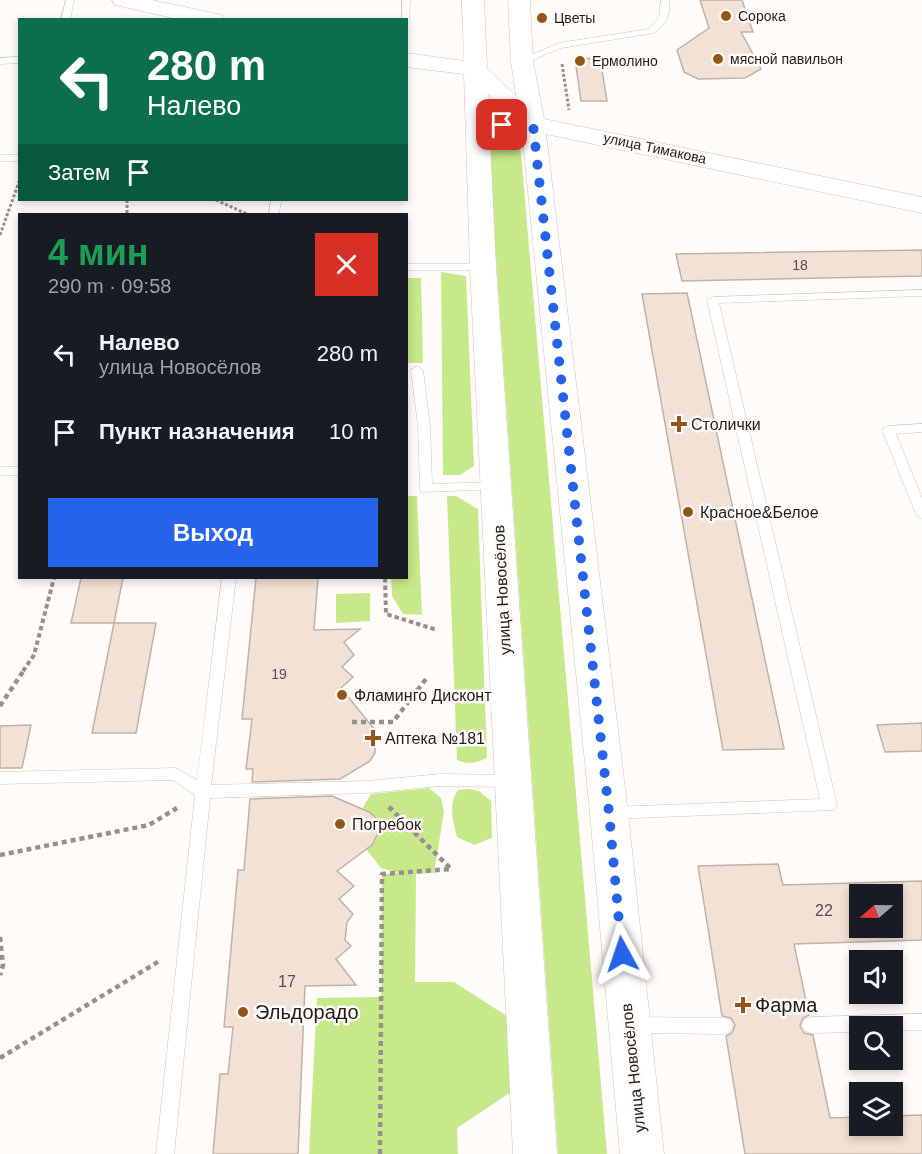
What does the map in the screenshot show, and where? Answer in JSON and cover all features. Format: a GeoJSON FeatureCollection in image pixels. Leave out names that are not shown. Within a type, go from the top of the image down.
{"type":"FeatureCollection","features":[{"type":"Feature","properties":{"kind":"main road"},"geometry":{"type":"LineString","coordinates":[[123,0],[205,18]]}},
{"type":"Feature","properties":{"kind":"main road","name":"улица Новосёлов"},"geometry":{"type":"LineString","coordinates":[[473,0],[476,135],[483,267],[535,1154]]}},
{"type":"Feature","properties":{"kind":"main road","name":"улица Новосёлов"},"geometry":{"type":"LineString","coordinates":[[519,0],[522,61],[533,124],[609,813],[642,1154]]}},
{"type":"Feature","properties":{"kind":"main road"},"geometry":{"type":"LineString","coordinates":[[408,60],[475,69],[522,61]]}},
{"type":"Feature","properties":{"kind":"main road"},"geometry":{"type":"LineString","coordinates":[[475,69],[533,124]]}},
{"type":"Feature","properties":{"kind":"main road"},"geometry":{"type":"LineString","coordinates":[[476,135],[502,125],[533,124]]}},
{"type":"Feature","properties":{"kind":"main road","name":"улица Тимакова"},"geometry":{"type":"LineString","coordinates":[[533,124],[922,205]]}},
{"type":"Feature","properties":{"kind":"lane"},"geometry":{"type":"LineString","coordinates":[[66,18],[70,0]]}},
{"type":"Feature","properties":{"kind":"lane"},"geometry":{"type":"LineString","coordinates":[[406,0],[406,18]]}},
{"type":"Feature","properties":{"kind":"lane"},"geometry":{"type":"LineString","coordinates":[[522,61],[559,46],[651,31],[662,23],[666,10],[665,0]]}},
{"type":"Feature","properties":{"kind":"lane"},"geometry":{"type":"LineString","coordinates":[[0,61],[18,60]]}},
{"type":"Feature","properties":{"kind":"lane"},"geometry":{"type":"LineString","coordinates":[[0,158],[18,158]]}},
{"type":"Feature","properties":{"kind":"lane"},"geometry":{"type":"LineString","coordinates":[[408,267],[483,267]]}},
{"type":"Feature","properties":{"kind":"lane"},"geometry":{"type":"LineString","coordinates":[[609,813],[829,805],[713,300],[922,293]]}},
{"type":"Feature","properties":{"kind":"lane"},"geometry":{"type":"LineString","coordinates":[[417,370],[426,489],[495,486]]}},
{"type":"Feature","properties":{"kind":"lane"},"geometry":{"type":"LineString","coordinates":[[922,428],[888,430],[922,514]]}},
{"type":"Feature","properties":{"kind":"lane"},"geometry":{"type":"LineString","coordinates":[[0,471],[18,471]]}},
{"type":"Feature","properties":{"kind":"lane"},"geometry":{"type":"LineString","coordinates":[[165,1154],[203,792],[229,579]]}},
{"type":"Feature","properties":{"kind":"lane"},"geometry":{"type":"LineString","coordinates":[[0,778],[176,774],[203,792],[368,787],[440,780],[513,781]]}},
{"type":"Feature","properties":{"kind":"lane"},"geometry":{"type":"LineString","coordinates":[[811,1025],[922,1022]]}},
{"type":"Feature","properties":{"kind":"lane"},"geometry":{"type":"LineString","coordinates":[[629,1025],[724,1026]]}},
{"type":"Feature","properties":{"kind":"path"},"geometry":{"type":"LineString","coordinates":[[559,46],[572,131]]}},
{"type":"Feature","properties":{"kind":"path"},"geometry":{"type":"LineString","coordinates":[[0,235],[18,185]]}},
{"type":"Feature","properties":{"kind":"path"},"geometry":{"type":"LineString","coordinates":[[218,201],[245,213]]}},
{"type":"Feature","properties":{"kind":"path"},"geometry":{"type":"LineString","coordinates":[[0,706],[34,656],[54,579]]}},
{"type":"Feature","properties":{"kind":"path"},"geometry":{"type":"LineString","coordinates":[[385,579],[386,614],[437,630]]}},
{"type":"Feature","properties":{"kind":"path"},"geometry":{"type":"LineString","coordinates":[[352,722],[393,722],[426,679]]}},
{"type":"Feature","properties":{"kind":"path"},"geometry":{"type":"LineString","coordinates":[[368,787],[451,869],[382,874],[380,1154]]}},
{"type":"Feature","properties":{"kind":"path"},"geometry":{"type":"LineString","coordinates":[[0,855],[149,825],[203,792]]}},
{"type":"Feature","properties":{"kind":"path"},"geometry":{"type":"LineString","coordinates":[[0,937],[3,965],[0,975]]}},
{"type":"Feature","properties":{"kind":"path"},"geometry":{"type":"LineString","coordinates":[[0,1058],[187,944]]}},
{"type":"Feature","properties":{"kind":"green space"},"geometry":{"type":"Polygon","coordinates":[[[506,137],[520,142],[607,1154],[558,1154],[488,143],[506,137]]]}},
{"type":"Feature","properties":{"kind":"green space"},"geometry":{"type":"Polygon","coordinates":[[[441,272],[466,276],[474,466],[460,475],[443,475],[441,272]]]}},
{"type":"Feature","properties":{"kind":"green space"},"geometry":{"type":"Polygon","coordinates":[[[408,278],[421,278],[423,363],[408,363],[408,278]]]}},
{"type":"Feature","properties":{"kind":"green space"},"geometry":{"type":"Polygon","coordinates":[[[408,496],[417,496],[422,615],[403,614],[392,596],[391,579],[408,579],[408,496]]]}},
{"type":"Feature","properties":{"kind":"green space"},"geometry":{"type":"Polygon","coordinates":[[[447,496],[456,496],[478,509],[487,758],[472,763],[457,760],[447,496]]]}},
{"type":"Feature","properties":{"kind":"green space"},"geometry":{"type":"Polygon","coordinates":[[[370,593],[370,621],[336,623],[336,594],[370,593]]]}},
{"type":"Feature","properties":{"kind":"green space"},"geometry":{"type":"Polygon","coordinates":[[[429,788],[441,798],[444,812],[434,873],[416,874],[415,982],[454,982],[507,1016],[511,1092],[457,1128],[458,1154],[309,1154],[317,998],[381,997],[382,874],[399,873],[381,868],[366,849],[375,839],[378,827],[375,817],[362,809],[371,794],[429,788]]]}},
{"type":"Feature","properties":{"kind":"green space"},"geometry":{"type":"Polygon","coordinates":[[[458,790],[479,791],[491,801],[492,838],[474,845],[457,837],[452,813],[453,801],[458,790]]]}},
{"type":"Feature","properties":{"kind":"building"},"geometry":{"type":"Polygon","coordinates":[[[700,0],[742,0],[753,32],[741,32],[761,69],[745,78],[698,79],[684,72],[677,50],[709,28],[700,0]]]}},
{"type":"Feature","properties":{"kind":"building"},"geometry":{"type":"Polygon","coordinates":[[[600,58],[607,101],[581,101],[575,59],[600,58]]]}},
{"type":"Feature","properties":{"kind":"building"},"geometry":{"type":"Polygon","coordinates":[[[922,250],[922,276],[682,281],[676,254],[922,250]]]}},
{"type":"Feature","properties":{"kind":"building"},"geometry":{"type":"Polygon","coordinates":[[[687,293],[784,749],[723,750],[642,294],[687,293]]]}},
{"type":"Feature","properties":{"kind":"building"},"geometry":{"type":"Polygon","coordinates":[[[81,579],[123,579],[114,623],[71,623],[81,579]]]}},
{"type":"Feature","properties":{"kind":"building"},"geometry":{"type":"Polygon","coordinates":[[[256,579],[318,579],[314,630],[360,629],[344,642],[354,655],[342,667],[353,677],[341,688],[375,730],[375,753],[370,761],[340,779],[252,782],[253,769],[246,769],[252,719],[242,719],[256,579]]]}},
{"type":"Feature","properties":{"kind":"building"},"geometry":{"type":"Polygon","coordinates":[[[114,623],[156,623],[136,733],[92,733],[114,623]]]}},
{"type":"Feature","properties":{"kind":"building"},"geometry":{"type":"Polygon","coordinates":[[[922,723],[922,751],[885,752],[877,725],[922,723]]]}},
{"type":"Feature","properties":{"kind":"building"},"geometry":{"type":"Polygon","coordinates":[[[31,725],[22,768],[0,768],[0,726],[31,725]]]}},
{"type":"Feature","properties":{"kind":"building"},"geometry":{"type":"Polygon","coordinates":[[[332,796],[369,812],[375,817],[379,831],[372,845],[337,871],[354,886],[339,899],[353,914],[347,922],[345,940],[351,946],[336,959],[356,985],[305,986],[298,1154],[213,1154],[220,1074],[228,1074],[233,1027],[224,1027],[238,870],[244,870],[250,799],[332,796]]]}},
{"type":"Feature","properties":{"kind":"building"},"geometry":{"type":"Polygon","coordinates":[[[778,864],[783,885],[922,881],[922,940],[794,944],[809,1015],[803,1018],[800,1026],[804,1033],[813,1035],[830,1118],[849,1117],[849,1136],[903,1136],[903,1116],[922,1115],[922,1154],[745,1154],[726,1036],[732,1033],[735,1025],[731,1018],[722,1016],[698,866],[778,864]]]}},
{"type":"Feature","properties":{"kind":"place","name":"Сорока"},"geometry":{"type":"Point","coordinates":[726,16]}},
{"type":"Feature","properties":{"kind":"place","name":"Цветы"},"geometry":{"type":"Point","coordinates":[542,18]}},
{"type":"Feature","properties":{"kind":"place","name":"мясной павильон"},"geometry":{"type":"Point","coordinates":[718,59]}},
{"type":"Feature","properties":{"kind":"place","name":"Ермолино"},"geometry":{"type":"Point","coordinates":[580,61]}},
{"type":"Feature","properties":{"kind":"place","name":"Столички"},"geometry":{"type":"Point","coordinates":[679,424]}},
{"type":"Feature","properties":{"kind":"place","name":"Красное&Белое"},"geometry":{"type":"Point","coordinates":[688,512]}},
{"type":"Feature","properties":{"kind":"place","name":"Фламинго Дисконт"},"geometry":{"type":"Point","coordinates":[342,695]}},
{"type":"Feature","properties":{"kind":"place","name":"Аптека №181"},"geometry":{"type":"Point","coordinates":[373,738]}},
{"type":"Feature","properties":{"kind":"place","name":"Погребок"},"geometry":{"type":"Point","coordinates":[340,824]}},
{"type":"Feature","properties":{"kind":"place","name":"Фарма"},"geometry":{"type":"Point","coordinates":[743,1005]}},
{"type":"Feature","properties":{"kind":"place","name":"Эльдорадо"},"geometry":{"type":"Point","coordinates":[243,1012]}},
{"type":"Feature","properties":{"kind":"route"},"geometry":{"type":"LineString","coordinates":[[502,125],[533,124],[609,813],[622,954]]}}]}
